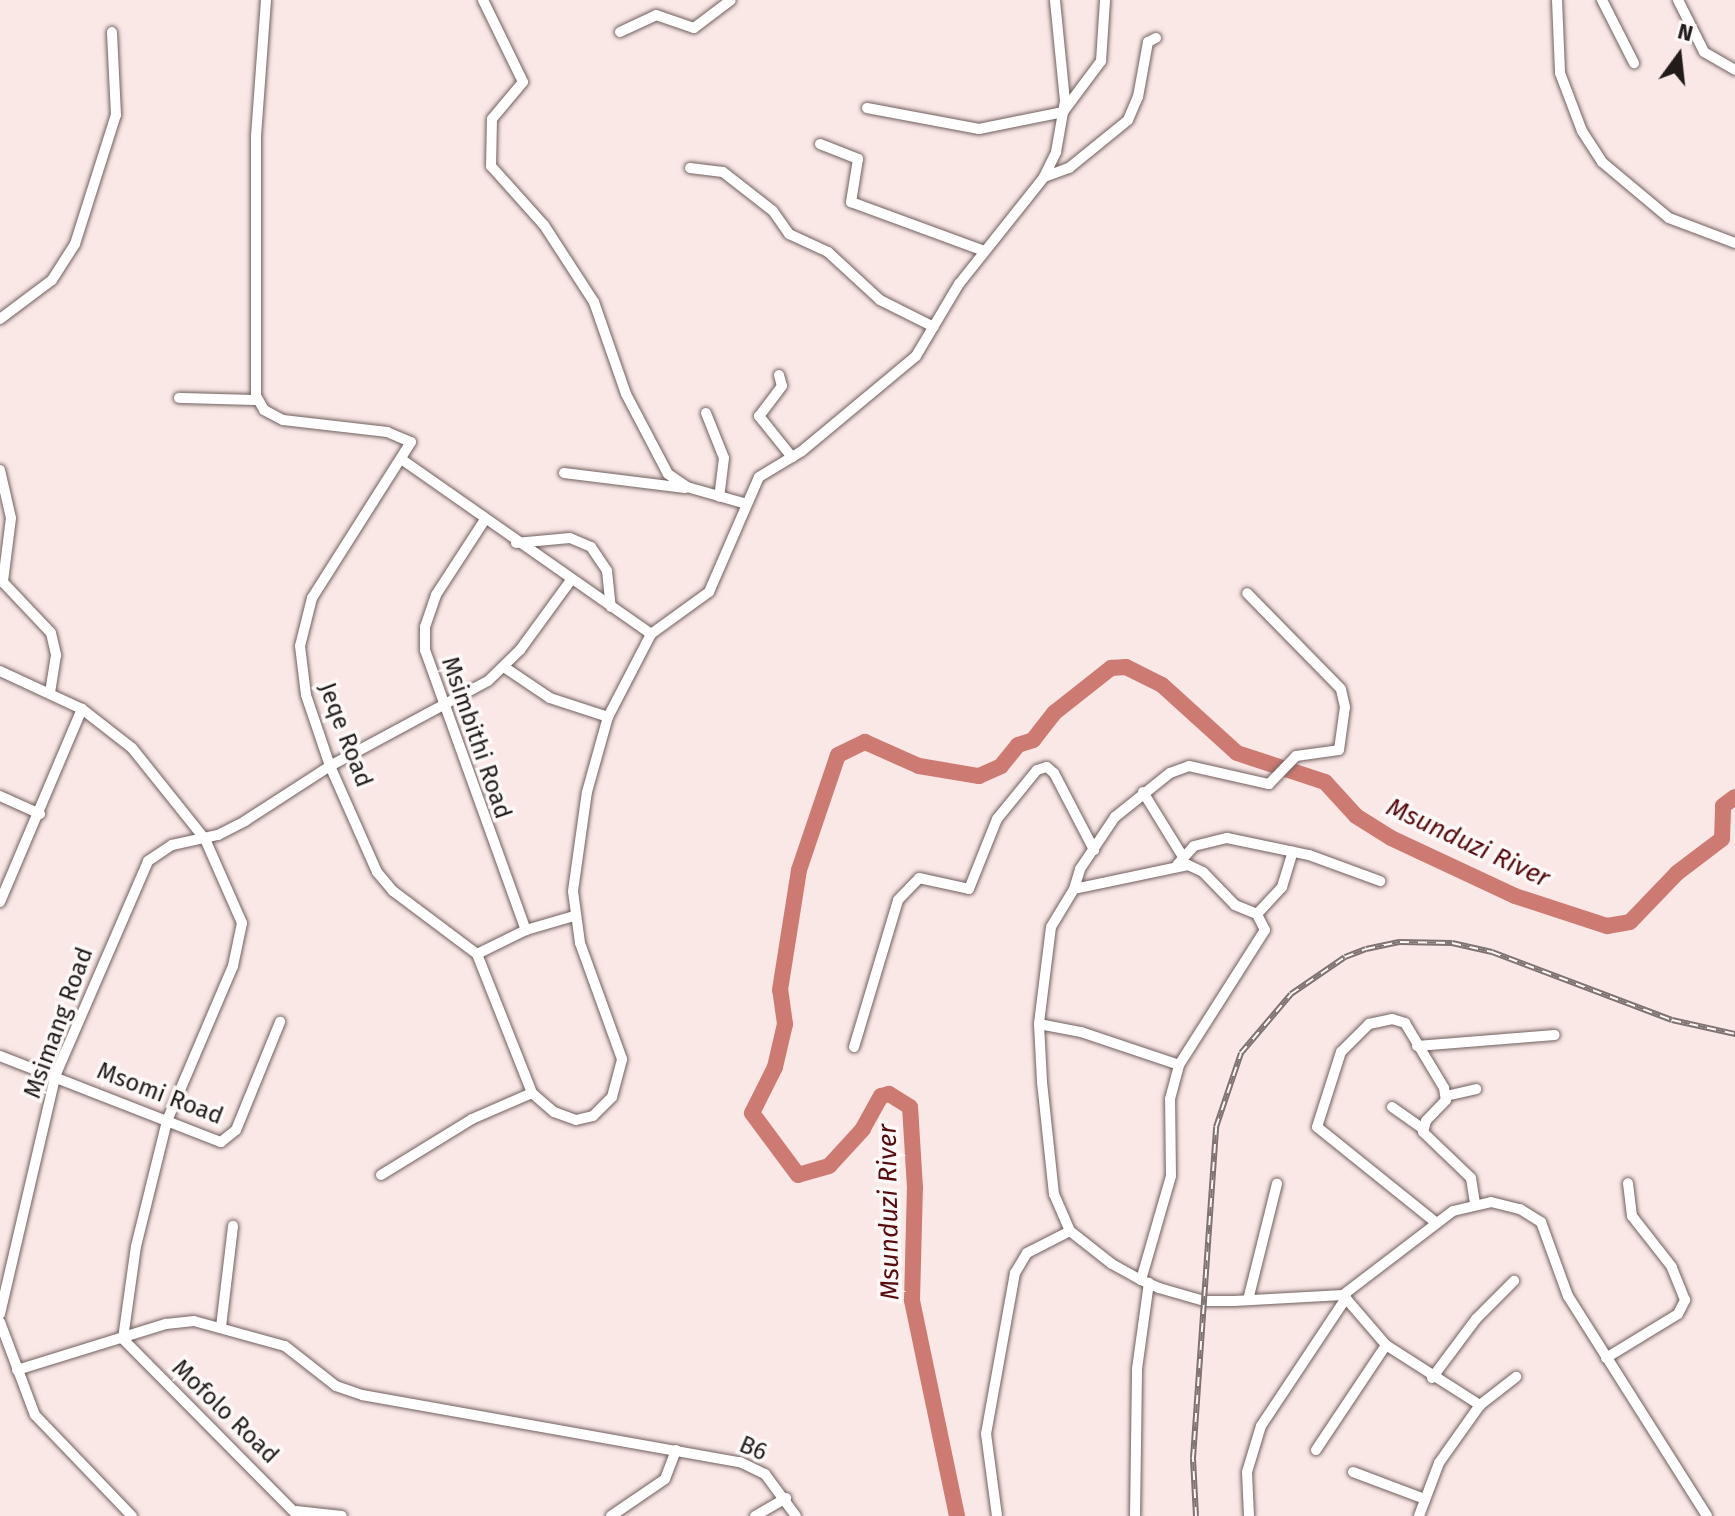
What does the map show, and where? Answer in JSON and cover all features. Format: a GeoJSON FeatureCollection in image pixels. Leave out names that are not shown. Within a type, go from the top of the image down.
{"type":"FeatureCollection","features":[{"type":"Feature","properties":{"kind":"street"},"geometry":{"type":"LineString","coordinates":[[258,400],[256,137],[266,0]]}},
{"type":"Feature","properties":{"kind":"street"},"geometry":{"type":"LineString","coordinates":[[483,0],[523,82],[492,119],[491,166],[544,225],[583,283],[600,314],[630,402],[668,474],[687,487]]}},
{"type":"Feature","properties":{"kind":"street"},"geometry":{"type":"LineString","coordinates":[[620,32],[656,15],[694,28],[731,0]]}},
{"type":"Feature","properties":{"kind":"street"},"geometry":{"type":"LineString","coordinates":[[574,916],[526,930],[477,954],[532,1093],[554,1112],[585,1119],[612,1097],[622,1069],[574,916],[584,807],[608,717],[651,634],[709,592],[743,503],[759,477],[792,457],[907,365],[984,251],[1044,177],[1056,152],[1063,112],[1055,0]]}},
{"type":"Feature","properties":{"kind":"street"},"geometry":{"type":"LineString","coordinates":[[867,108],[979,129],[1063,112],[1101,61],[1105,0]]}},
{"type":"Feature","properties":{"kind":"street"},"geometry":{"type":"LineString","coordinates":[[1557,0],[1560,73],[1582,131],[1602,162],[1669,218],[1735,243]]}},
{"type":"Feature","properties":{"kind":"street"},"geometry":{"type":"LineString","coordinates":[[1602,0],[1634,63]]}},
{"type":"Feature","properties":{"kind":"street"},"geometry":{"type":"LineString","coordinates":[[1678,0],[1704,52],[1735,70]]}},
{"type":"Feature","properties":{"kind":"street"},"geometry":{"type":"LineString","coordinates":[[0,319],[52,280],[75,244],[116,115],[112,32]]}},
{"type":"Feature","properties":{"kind":"street"},"geometry":{"type":"LineString","coordinates":[[1044,177],[1069,168],[1128,120],[1138,97],[1148,42],[1156,38]]}},
{"type":"Feature","properties":{"kind":"street"},"geometry":{"type":"LineString","coordinates":[[820,144],[858,159],[852,203],[984,251]]}},
{"type":"Feature","properties":{"kind":"street"},"geometry":{"type":"LineString","coordinates":[[690,168],[723,172],[772,210],[789,234],[828,252],[880,300],[934,327]]}},
{"type":"Feature","properties":{"kind":"street"},"geometry":{"type":"LineString","coordinates":[[779,375],[782,386],[759,416],[792,457]]}},
{"type":"Feature","properties":{"kind":"street"},"geometry":{"type":"LineString","coordinates":[[179,398],[258,400],[283,420],[406,437],[411,446],[404,461],[484,521],[651,634]]}},
{"type":"Feature","properties":{"kind":"street"},"geometry":{"type":"LineString","coordinates":[[706,413],[724,458],[719,497]]}},
{"type":"Feature","properties":{"kind":"street","name":"Jeqe Road"},"geometry":{"type":"LineString","coordinates":[[404,461],[330,564],[303,622],[303,681],[330,766],[382,880],[477,954]]}},
{"type":"Feature","properties":{"kind":"street"},"geometry":{"type":"LineString","coordinates":[[0,470],[11,518],[2,580],[51,633],[56,655],[50,693]]}},
{"type":"Feature","properties":{"kind":"street"},"geometry":{"type":"LineString","coordinates":[[564,473],[687,487],[743,503]]}},
{"type":"Feature","properties":{"kind":"street","name":"Msimbithi Road"},"geometry":{"type":"LineString","coordinates":[[484,521],[445,579],[425,627],[427,662],[526,930]]}},
{"type":"Feature","properties":{"kind":"street"},"geometry":{"type":"LineString","coordinates":[[516,543],[570,538],[591,547],[607,571],[611,607]]}},
{"type":"Feature","properties":{"kind":"street","name":"Msimang Road"},"geometry":{"type":"LineString","coordinates":[[0,1314],[56,1074],[148,861],[172,845],[205,839],[245,821],[330,766],[444,707],[504,667],[571,580]]}},
{"type":"Feature","properties":{"kind":"street"},"geometry":{"type":"LineString","coordinates":[[1247,593],[1344,697],[1339,750],[1296,756],[1269,784],[1189,766],[1170,773],[1115,817],[1074,889],[1059,906],[1048,938],[1039,1024],[1054,1194],[1070,1231],[1145,1282],[1204,1301],[1345,1296]]}},
{"type":"Feature","properties":{"kind":"street"},"geometry":{"type":"LineString","coordinates":[[504,667],[550,698],[608,717]]}},
{"type":"Feature","properties":{"kind":"street"},"geometry":{"type":"LineString","coordinates":[[0,671],[82,709],[143,760],[205,839],[241,915],[241,941],[167,1121],[136,1246],[123,1339]]}},
{"type":"Feature","properties":{"kind":"street"},"geometry":{"type":"LineString","coordinates":[[0,902],[40,814],[82,709]]}},
{"type":"Feature","properties":{"kind":"street"},"geometry":{"type":"LineString","coordinates":[[854,1047],[898,900],[919,878],[969,889],[990,830],[1032,774],[1044,767],[1052,770],[1094,850]]}},
{"type":"Feature","properties":{"kind":"street"},"geometry":{"type":"LineString","coordinates":[[1135,1516],[1137,1369],[1145,1282],[1171,1176],[1170,1099],[1179,1065],[1215,1001],[1262,938],[1265,925],[1257,914],[1235,905],[1203,872],[1180,861],[1143,792]]}},
{"type":"Feature","properties":{"kind":"street"},"geometry":{"type":"LineString","coordinates":[[0,796],[40,814]]}},
{"type":"Feature","properties":{"kind":"street"},"geometry":{"type":"LineString","coordinates":[[1074,889],[1180,861],[1200,844],[1227,838],[1293,852],[1380,881]]}},
{"type":"Feature","properties":{"kind":"street"},"geometry":{"type":"LineString","coordinates":[[1257,914],[1282,887],[1293,852]]}},
{"type":"Feature","properties":{"kind":"street"},"geometry":{"type":"LineString","coordinates":[[1434,1221],[1317,1127],[1341,1052],[1363,1027],[1381,1019],[1401,1020],[1446,1096]]}},
{"type":"Feature","properties":{"kind":"street","name":"Msomi Road"},"geometry":{"type":"LineString","coordinates":[[0,1056],[56,1074],[214,1140],[231,1138],[280,1022]]}},
{"type":"Feature","properties":{"kind":"street"},"geometry":{"type":"LineString","coordinates":[[1039,1024],[1081,1032],[1179,1065]]}},
{"type":"Feature","properties":{"kind":"street"},"geometry":{"type":"LineString","coordinates":[[1417,1046],[1555,1035]]}},
{"type":"Feature","properties":{"kind":"street"},"geometry":{"type":"LineString","coordinates":[[1423,1129],[1446,1096],[1476,1089]]}},
{"type":"Feature","properties":{"kind":"street"},"geometry":{"type":"LineString","coordinates":[[381,1175],[472,1119],[532,1093]]}},
{"type":"Feature","properties":{"kind":"street"},"geometry":{"type":"LineString","coordinates":[[1392,1107],[1423,1129],[1471,1178],[1475,1203]]}},
{"type":"Feature","properties":{"kind":"street"},"geometry":{"type":"LineString","coordinates":[[1606,1358],[1678,1314],[1685,1300],[1672,1267],[1632,1216],[1628,1183]]}},
{"type":"Feature","properties":{"kind":"street"},"geometry":{"type":"LineString","coordinates":[[1248,1300],[1277,1184]]}},
{"type":"Feature","properties":{"kind":"street"},"geometry":{"type":"LineString","coordinates":[[1249,1516],[1247,1472],[1261,1426],[1345,1296],[1434,1221],[1475,1203],[1504,1204],[1541,1222],[1568,1296],[1707,1516]]}},
{"type":"Feature","properties":{"kind":"street"},"geometry":{"type":"LineString","coordinates":[[221,1327],[233,1226]]}},
{"type":"Feature","properties":{"kind":"street"},"geometry":{"type":"LineString","coordinates":[[997,1516],[986,1434],[1015,1273],[1027,1253],[1070,1231]]}},
{"type":"Feature","properties":{"kind":"street"},"geometry":{"type":"LineString","coordinates":[[1432,1378],[1476,1319],[1514,1281]]}},
{"type":"Feature","properties":{"kind":"street"},"geometry":{"type":"LineString","coordinates":[[1345,1296],[1386,1345],[1432,1378],[1480,1405]]}},
{"type":"Feature","properties":{"kind":"street","name":"B6"},"geometry":{"type":"LineString","coordinates":[[17,1370],[177,1321],[221,1327],[285,1346],[336,1386],[362,1395],[676,1450],[753,1467],[786,1498],[796,1516]]}},
{"type":"Feature","properties":{"kind":"street"},"geometry":{"type":"LineString","coordinates":[[0,1322],[35,1415],[132,1516]]}},
{"type":"Feature","properties":{"kind":"street","name":"Mofolo Road"},"geometry":{"type":"LineString","coordinates":[[123,1339],[297,1514]]}},
{"type":"Feature","properties":{"kind":"street"},"geometry":{"type":"LineString","coordinates":[[1316,1450],[1386,1345]]}},
{"type":"Feature","properties":{"kind":"street"},"geometry":{"type":"LineString","coordinates":[[1419,1516],[1439,1463],[1480,1405],[1516,1377]]}},
{"type":"Feature","properties":{"kind":"street"},"geometry":{"type":"LineString","coordinates":[[611,1516],[665,1479],[676,1450]]}},
{"type":"Feature","properties":{"kind":"street"},"geometry":{"type":"LineString","coordinates":[[1353,1472],[1425,1499]]}},
{"type":"Feature","properties":{"kind":"street"},"geometry":{"type":"LineString","coordinates":[[755,1516],[786,1498]]}},
{"type":"Feature","properties":{"kind":"street"},"geometry":{"type":"LineString","coordinates":[[297,1514],[342,1516]]}},
{"type":"Feature","properties":{"kind":"waterway","name":"Msunduzi River"},"geometry":{"type":"LineString","coordinates":[[957,1516],[912,1300],[915,1188],[910,1107],[889,1094],[881,1096],[863,1129],[829,1166],[798,1175],[752,1113],[775,1067],[785,1024],[780,990],[799,870],[838,755],[865,742],[919,766],[979,776],[1001,766],[1018,745],[1033,740],[1054,713],[1111,668],[1126,667],[1162,685],[1237,753],[1325,782],[1356,816],[1391,838],[1515,896],[1607,926],[1630,922],[1677,873],[1722,839],[1723,806],[1735,797]]}},
{"type":"Feature","properties":{"kind":"railway"},"geometry":{"type":"LineString","coordinates":[[1196,1516],[1193,1458],[1216,1127],[1241,1053],[1291,994],[1345,957],[1366,949],[1400,942],[1452,943],[1492,952],[1672,1020],[1735,1034]]}}]}
